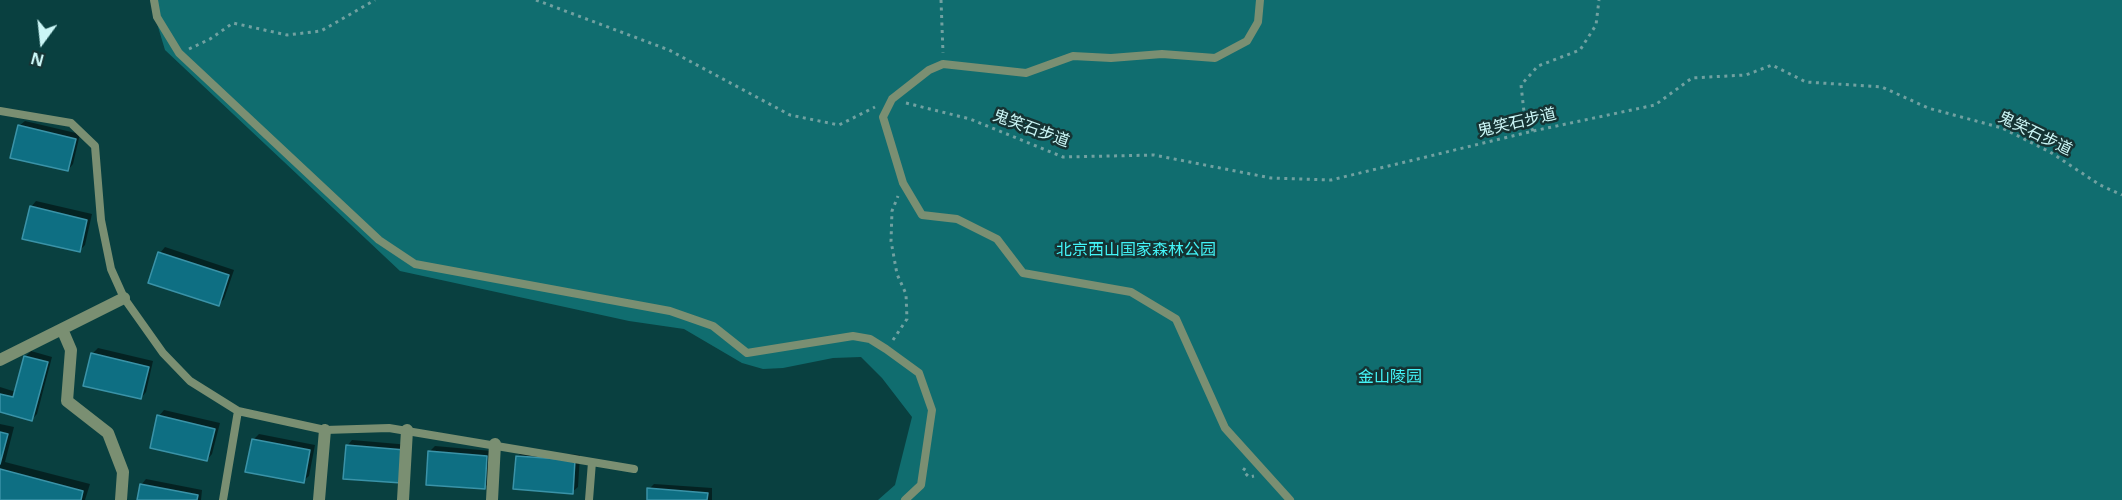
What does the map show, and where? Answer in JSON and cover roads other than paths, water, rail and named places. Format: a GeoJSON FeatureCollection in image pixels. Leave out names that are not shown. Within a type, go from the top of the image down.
{"type":"FeatureCollection","features":[{"type":"Feature","properties":{"kind":"street"},"geometry":{"type":"LineString","coordinates":[[0,360],[124,298]]}},
{"type":"Feature","properties":{"kind":"street"},"geometry":{"type":"LineString","coordinates":[[62,329],[71,350],[68,401],[108,433],[123,472],[122,500]]}},
{"type":"Feature","properties":{"kind":"street"},"geometry":{"type":"LineString","coordinates":[[319,500],[325,430]]}},
{"type":"Feature","properties":{"kind":"street"},"geometry":{"type":"LineString","coordinates":[[403,500],[407,430]]}},
{"type":"Feature","properties":{"kind":"street"},"geometry":{"type":"LineString","coordinates":[[492,500],[495,444]]}},
{"type":"Feature","properties":{"kind":"lane"},"geometry":{"type":"LineString","coordinates":[[154,0],[157,17],[179,53],[379,240],[415,264],[670,311],[713,326],[747,353],[854,336],[870,339],[920,373],[932,410],[921,484],[905,500]]}},
{"type":"Feature","properties":{"kind":"lane"},"geometry":{"type":"LineString","coordinates":[[1260,0],[1257,22],[1247,41],[1215,58],[1162,54],[1111,58],[1073,56],[1026,73],[943,64],[929,70],[892,99],[883,117],[903,183],[922,215],[957,219],[997,239],[1023,273],[1131,292],[1176,319],[1226,428],[1290,500]]}},
{"type":"Feature","properties":{"kind":"lane"},"geometry":{"type":"LineString","coordinates":[[0,111],[71,123],[95,146],[101,220],[111,269],[124,298],[163,353],[183,374],[238,411],[325,430],[389,428],[407,430],[634,469]]}},
{"type":"Feature","properties":{"kind":"lane"},"geometry":{"type":"LineString","coordinates":[[222,500],[238,411]]}},
{"type":"Feature","properties":{"kind":"lane"},"geometry":{"type":"LineString","coordinates":[[589,500],[592,462]]}},
{"type":"Feature","properties":{"kind":"park label","name":"北京西山国家森林公园"},"geometry":{"type":"Point","coordinates":[1136,250]}},
{"type":"Feature","properties":{"kind":"park label","name":"金山陵园"},"geometry":{"type":"Point","coordinates":[1390,377]}}]}
